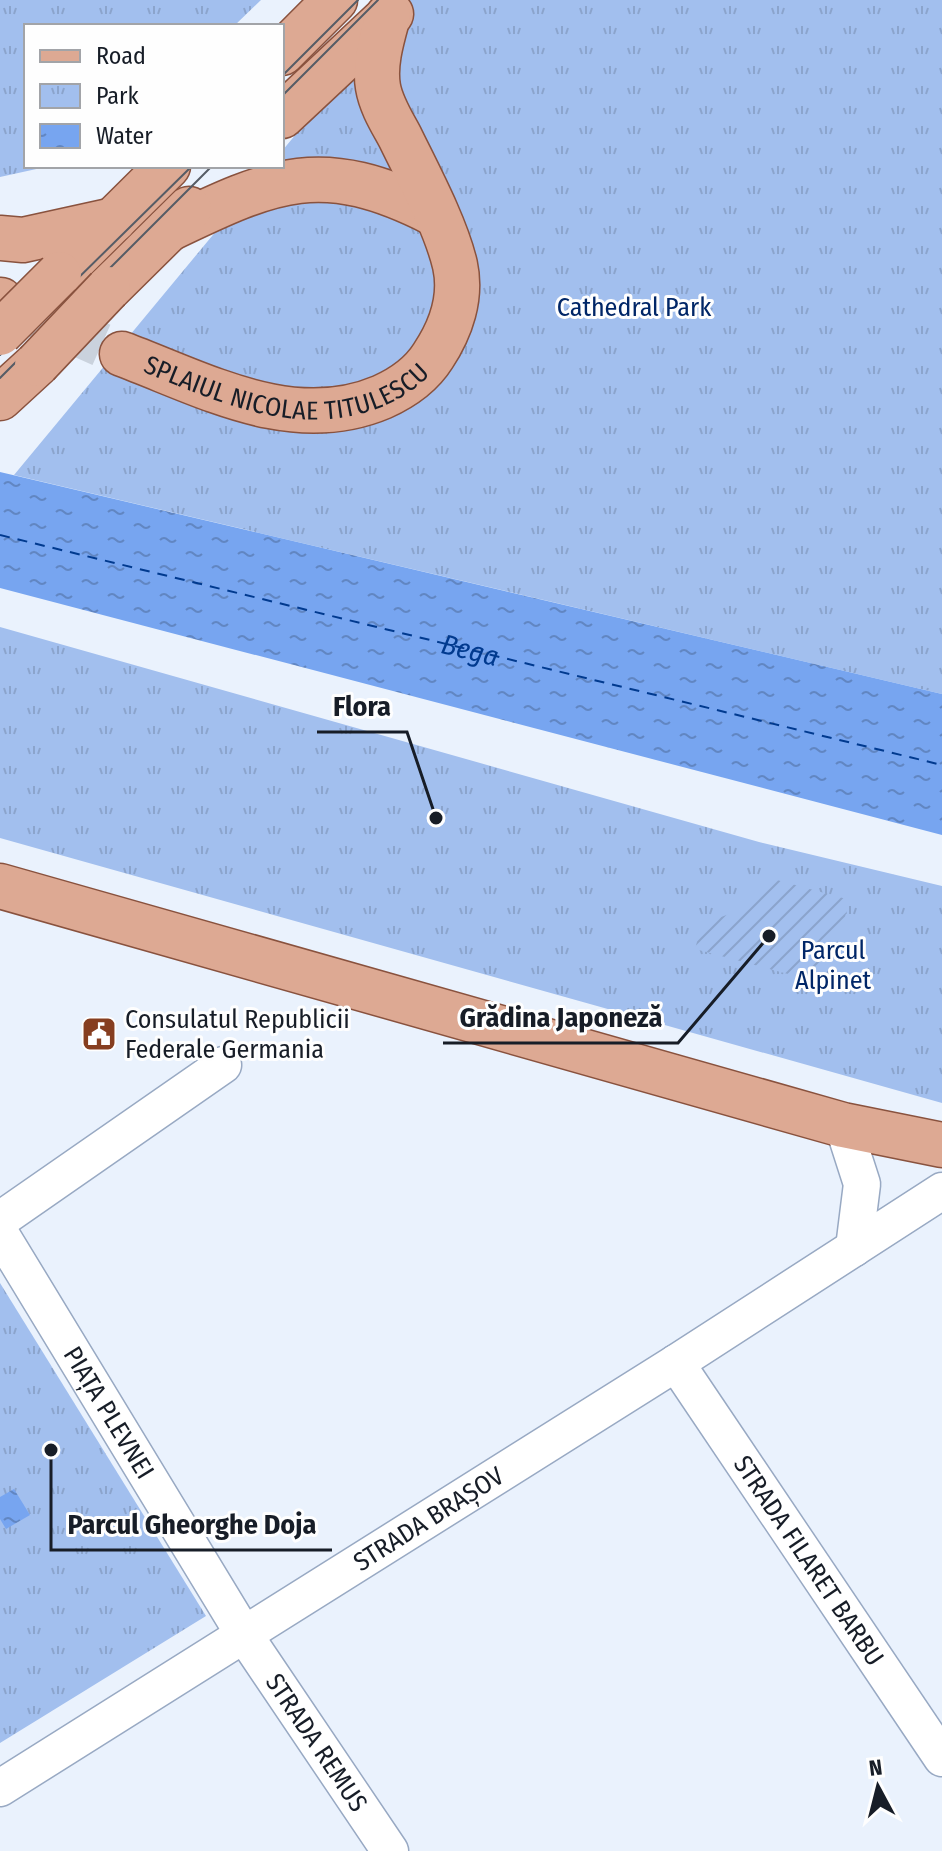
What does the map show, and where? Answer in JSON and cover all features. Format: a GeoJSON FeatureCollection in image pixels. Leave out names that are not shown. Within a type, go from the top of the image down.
{"type":"FeatureCollection","features":[{"type":"Feature","properties":{"kind":"main road"},"geometry":{"type":"LineString","coordinates":[[284,51],[335,0]]}},
{"type":"Feature","properties":{"kind":"main road"},"geometry":{"type":"LineString","coordinates":[[284,114],[397,8]]}},
{"type":"Feature","properties":{"kind":"main road","name":"SPLAIUL NICOLAE TITULESCU"},"geometry":{"type":"LineString","coordinates":[[122,354],[253,403],[291,412],[338,410],[363,405],[401,389],[427,366],[445,337],[456,304],[455,267],[446,236],[378,87],[379,55],[397,8]]}},
{"type":"Feature","properties":{"kind":"main road"},"geometry":{"type":"LineString","coordinates":[[0,311],[59,274],[166,168]]}},
{"type":"Feature","properties":{"kind":"main road"},"geometry":{"type":"LineString","coordinates":[[0,398],[230,168]]}},
{"type":"Feature","properties":{"kind":"main road"},"geometry":{"type":"LineString","coordinates":[[169,229],[241,194],[312,177],[381,189],[433,213]]}},
{"type":"Feature","properties":{"kind":"main road"},"geometry":{"type":"LineString","coordinates":[[0,238],[23,240],[114,220]]}},
{"type":"Feature","properties":{"kind":"main road"},"geometry":{"type":"LineString","coordinates":[[0,886],[843,1125],[942,1145]]}},
{"type":"Feature","properties":{"kind":"street"},"geometry":{"type":"LineString","coordinates":[[0,1220],[223,1065]]}},
{"type":"Feature","properties":{"kind":"street"},"geometry":{"type":"LineString","coordinates":[[843,1125],[862,1184],[854,1248]]}},
{"type":"Feature","properties":{"kind":"street","name":"STRADA BRAȘOV"},"geometry":{"type":"LineString","coordinates":[[0,1788],[676,1363],[942,1191]]}},
{"type":"Feature","properties":{"kind":"street","name":"PIAȚA PLEVNEI"},"geometry":{"type":"LineString","coordinates":[[0,1233],[243,1633]]}},
{"type":"Feature","properties":{"kind":"street","name":"STRADA FILARET BARBU"},"geometry":{"type":"LineString","coordinates":[[676,1363],[942,1758]]}},
{"type":"Feature","properties":{"kind":"street","name":"STRADA REMUS"},"geometry":{"type":"LineString","coordinates":[[243,1633],[390,1851]]}},
{"type":"Feature","properties":{"kind":"green space"},"geometry":{"type":"Polygon","coordinates":[[[0,0],[261,0],[236,24],[24,24],[24,168],[41,168],[0,177],[0,0]]]}},
{"type":"Feature","properties":{"kind":"green space","name":"Cathedral Park"},"geometry":{"type":"Polygon","coordinates":[[[407,0],[942,0],[942,694],[14,475],[268,168],[284,168],[284,149],[407,0]]]}},
{"type":"Feature","properties":{"kind":"green space","name":"Parcul Alpinet"},"geometry":{"type":"Polygon","coordinates":[[[0,627],[759,842],[942,886],[942,1103],[0,838],[0,627]]]}},
{"type":"Feature","properties":{"kind":"green space"},"geometry":{"type":"Polygon","coordinates":[[[777,880],[850,900],[825,984],[695,949],[702,924],[732,913],[777,880]]]}},
{"type":"Feature","properties":{"kind":"green space"},"geometry":{"type":"Polygon","coordinates":[[[0,1283],[206,1616],[0,1743],[0,1283]]]}},
{"type":"Feature","properties":{"kind":"water","name":"Bega"},"geometry":{"type":"Polygon","coordinates":[[[0,472],[942,694],[942,835],[0,588],[0,472]]]}},
{"type":"Feature","properties":{"kind":"water"},"geometry":{"type":"Polygon","coordinates":[[[14,1489],[30,1515],[6,1529],[0,1519],[0,1497],[14,1489]]]}},
{"type":"Feature","properties":{"kind":"ferry route"},"geometry":{"type":"LineString","coordinates":[[0,535],[942,765]]}},
{"type":"Feature","properties":{"kind":"tunnel"},"geometry":{"type":"LineString","coordinates":[[1,300],[122,354]]}},
{"type":"Feature","properties":{"kind":"tram line"},"geometry":{"type":"LineString","coordinates":[[284,74],[358,0]]}},
{"type":"Feature","properties":{"kind":"tram line"},"geometry":{"type":"LineString","coordinates":[[284,94],[378,0]]}},
{"type":"Feature","properties":{"kind":"tram line"},"geometry":{"type":"LineString","coordinates":[[0,355],[190,168]]}},
{"type":"Feature","properties":{"kind":"tram line"},"geometry":{"type":"LineString","coordinates":[[0,378],[210,168]]}},
{"type":"Feature","properties":{"kind":"place","name":"Flora"},"geometry":{"type":"Point","coordinates":[436,818]}},
{"type":"Feature","properties":{"kind":"place","name":"Grădina Japoneză"},"geometry":{"type":"Point","coordinates":[769,936]}},
{"type":"Feature","properties":{"kind":"place","name":"Consulatul Republicii Federale Germania"},"geometry":{"type":"Point","coordinates":[99,1034]}},
{"type":"Feature","properties":{"kind":"place","name":"Parcul Gheorghe Doja"},"geometry":{"type":"Point","coordinates":[51,1450]}}]}
